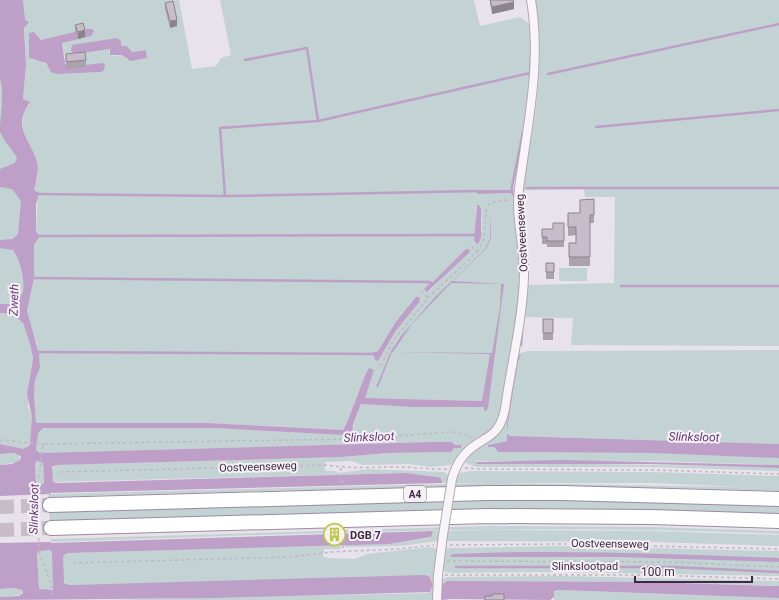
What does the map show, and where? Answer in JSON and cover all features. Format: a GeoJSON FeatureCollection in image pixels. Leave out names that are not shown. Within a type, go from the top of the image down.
{"type":"FeatureCollection","features":[{"type":"Feature","properties":{"kind":"highway","name":"A4"},"geometry":{"type":"LineString","coordinates":[[50,505],[487,493],[562,493],[779,499]]}},
{"type":"Feature","properties":{"kind":"highway","name":"A4"},"geometry":{"type":"LineString","coordinates":[[51,528],[488,516],[635,517],[779,521]]}},
{"type":"Feature","properties":{"kind":"street","name":"Oostveenseweg"},"geometry":{"type":"LineString","coordinates":[[437,600],[439,561],[452,478],[467,452],[491,436],[498,429],[503,417],[506,402],[524,279],[523,242],[518,200],[533,99],[535,27],[531,0]]}},
{"type":"Feature","properties":{"kind":"path"},"geometry":{"type":"LineString","coordinates":[[381,366],[393,341],[428,298],[478,252],[485,237],[486,211],[490,204],[498,201],[518,200]]}},
{"type":"Feature","properties":{"kind":"path"},"geometry":{"type":"LineString","coordinates":[[469,244],[478,252]]}},
{"type":"Feature","properties":{"kind":"path"},"geometry":{"type":"LineString","coordinates":[[418,289],[428,298]]}},
{"type":"Feature","properties":{"kind":"path"},"geometry":{"type":"LineString","coordinates":[[0,440],[44,444],[355,439],[452,432],[468,435],[477,444]]}},
{"type":"Feature","properties":{"kind":"path"},"geometry":{"type":"LineString","coordinates":[[44,444],[41,452],[38,484],[39,552],[52,588],[52,600]]}},
{"type":"Feature","properties":{"kind":"path","name":"Oostveenseweg"},"geometry":{"type":"LineString","coordinates":[[60,472],[327,465],[341,468],[456,469],[461,467],[476,469],[652,470],[779,474]]}},
{"type":"Feature","properties":{"kind":"path"},"geometry":{"type":"LineString","coordinates":[[341,468],[341,486]]}},
{"type":"Feature","properties":{"kind":"path"},"geometry":{"type":"LineString","coordinates":[[341,482],[345,482],[345,487]]}},
{"type":"Feature","properties":{"kind":"path"},"geometry":{"type":"LineString","coordinates":[[342,532],[343,552]]}},
{"type":"Feature","properties":{"kind":"path"},"geometry":{"type":"LineString","coordinates":[[342,536],[346,536],[346,532]]}},
{"type":"Feature","properties":{"kind":"path","name":"Oostveenseweg"},"geometry":{"type":"LineString","coordinates":[[73,563],[289,557],[399,549],[428,545],[562,544],[779,549]]}},
{"type":"Feature","properties":{"kind":"path"},"geometry":{"type":"LineString","coordinates":[[439,561],[671,562],[779,567]]}},
{"type":"Feature","properties":{"kind":"path","name":"Slinkslootpad"},"geometry":{"type":"LineString","coordinates":[[438,575],[650,575],[779,579]]}},
{"type":"Feature","properties":{"kind":"shaded area"},"geometry":{"type":"Polygon","coordinates":[[[0,0],[10,0],[23,171],[25,292],[21,308],[0,309],[0,0]]]}},
{"type":"Feature","properties":{"kind":"shaded area"},"geometry":{"type":"Polygon","coordinates":[[[23,0],[179,0],[192,69],[216,66],[221,58],[231,55],[220,0],[474,0],[480,26],[520,17],[530,25],[530,67],[526,108],[520,149],[511,190],[476,190],[478,194],[512,193],[514,198],[513,189],[517,189],[514,199],[523,271],[504,406],[498,422],[487,433],[468,445],[451,465],[430,467],[409,464],[362,465],[353,461],[325,462],[325,471],[335,471],[339,473],[368,469],[444,472],[450,476],[447,483],[442,483],[438,477],[405,473],[53,482],[51,470],[56,465],[341,457],[388,453],[451,452],[454,448],[461,447],[461,445],[455,445],[452,442],[432,442],[40,453],[36,450],[38,432],[42,428],[213,428],[344,435],[351,434],[361,404],[411,407],[484,407],[482,401],[364,398],[374,370],[369,368],[357,395],[347,427],[343,430],[207,423],[36,423],[34,394],[35,380],[40,368],[37,344],[29,322],[27,311],[34,278],[34,245],[40,236],[36,233],[37,197],[34,190],[38,177],[37,165],[26,139],[23,122],[30,102],[23,100],[26,65],[23,0]],[[92,29],[41,40],[34,32],[31,60],[42,61],[51,70],[58,74],[101,72],[67,67],[62,43],[92,29]],[[117,38],[72,45],[110,49],[109,53],[112,56],[122,55],[127,60],[147,58],[146,50],[132,52],[127,46],[121,46],[117,38]],[[478,205],[476,207],[476,232],[474,242],[478,245],[481,236],[482,218],[480,208],[478,205]],[[470,251],[452,265],[433,282],[426,280],[429,285],[425,290],[428,292],[470,251]],[[417,297],[395,323],[378,351],[371,353],[371,355],[378,361],[395,332],[420,301],[417,297]]]}},
{"type":"Feature","properties":{"kind":"shaded area"},"geometry":{"type":"Polygon","coordinates":[[[535,0],[779,0],[779,346],[571,345],[573,318],[521,317],[525,285],[614,283],[615,197],[585,197],[584,189],[521,190],[534,119],[539,71],[540,47],[535,0]]]}},
{"type":"Feature","properties":{"kind":"shaded area"},"geometry":{"type":"Polygon","coordinates":[[[559,268],[587,268],[587,281],[559,281],[559,268]]]}},
{"type":"Feature","properties":{"kind":"shaded area"},"geometry":{"type":"Polygon","coordinates":[[[0,313],[12,314],[23,323],[33,358],[29,379],[28,406],[32,417],[31,444],[26,450],[0,452],[0,313]]]}},
{"type":"Feature","properties":{"kind":"shaded area"},"geometry":{"type":"Polygon","coordinates":[[[779,350],[779,444],[510,436],[507,431],[507,441],[488,446],[494,447],[498,452],[652,453],[771,457],[779,458],[779,465],[652,461],[476,461],[477,464],[703,466],[779,468],[779,471],[652,467],[476,467],[466,463],[466,459],[471,452],[493,438],[517,356],[520,353],[529,351],[779,350]],[[517,369],[507,424],[507,431],[517,369]]]}},
{"type":"Feature","properties":{"kind":"shaded area"},"geometry":{"type":"Polygon","coordinates":[[[14,453],[20,455],[19,462],[0,465],[0,454],[14,453]]]}},
{"type":"Feature","properties":{"kind":"shaded area"},"geometry":{"type":"Polygon","coordinates":[[[37,461],[43,462],[44,484],[39,486],[36,484],[35,463],[37,461]]]}},
{"type":"Feature","properties":{"kind":"shaded area"},"geometry":{"type":"Polygon","coordinates":[[[472,471],[652,472],[779,476],[779,491],[688,488],[506,487],[50,497],[50,494],[487,483],[456,483],[459,473],[472,471]],[[487,483],[741,487],[652,483],[487,483]]]}},
{"type":"Feature","properties":{"kind":"shaded area"},"geometry":{"type":"Polygon","coordinates":[[[488,500],[562,500],[779,505],[779,515],[413,511],[51,521],[50,511],[488,500]]]}},
{"type":"Feature","properties":{"kind":"shaded area"},"geometry":{"type":"Polygon","coordinates":[[[488,526],[651,527],[779,531],[779,534],[597,529],[415,531],[51,542],[51,539],[488,526]]]}},
{"type":"Feature","properties":{"kind":"shaded area"},"geometry":{"type":"Polygon","coordinates":[[[433,531],[440,531],[438,541],[400,546],[345,547],[345,545],[389,544],[429,538],[433,531]]]}},
{"type":"Feature","properties":{"kind":"shaded area"},"geometry":{"type":"Polygon","coordinates":[[[447,531],[651,531],[779,535],[779,546],[651,542],[446,541],[447,531]]]}},
{"type":"Feature","properties":{"kind":"shaded area"},"geometry":{"type":"Polygon","coordinates":[[[340,545],[341,549],[324,549],[323,556],[327,558],[355,559],[367,554],[430,547],[435,548],[438,552],[434,600],[100,600],[429,593],[433,586],[431,578],[427,576],[69,585],[65,584],[63,577],[63,555],[67,553],[340,545]]]}},
{"type":"Feature","properties":{"kind":"shaded area"},"geometry":{"type":"Polygon","coordinates":[[[562,546],[779,551],[779,576],[562,572],[449,573],[445,572],[442,566],[445,549],[450,548],[562,546]]]}},
{"type":"Feature","properties":{"kind":"shaded area"},"geometry":{"type":"Polygon","coordinates":[[[50,550],[52,552],[54,589],[40,591],[37,553],[40,551],[50,550]]]}},
{"type":"Feature","properties":{"kind":"shaded area"},"geometry":{"type":"Polygon","coordinates":[[[562,576],[779,581],[779,586],[650,582],[447,581],[441,585],[442,600],[439,600],[441,580],[447,577],[562,576]]]}},
{"type":"Feature","properties":{"kind":"shaded area"},"geometry":{"type":"Polygon","coordinates":[[[19,588],[22,590],[21,595],[0,597],[0,589],[19,588]]]}},
{"type":"Feature","properties":{"kind":"shaded area"},"geometry":{"type":"Polygon","coordinates":[[[560,590],[779,598],[779,600],[554,600],[554,592],[560,590]]]}},
{"type":"Feature","properties":{"kind":"water","name":"Slinksloot"},"geometry":{"type":"Polygon","coordinates":[[[0,0],[23,0],[25,20],[29,22],[24,28],[26,65],[23,99],[30,102],[25,110],[22,124],[25,136],[37,160],[38,173],[34,190],[39,193],[36,204],[36,232],[40,236],[34,245],[34,278],[27,311],[39,354],[40,368],[35,380],[34,394],[36,423],[207,423],[343,430],[369,368],[374,370],[365,398],[482,401],[490,354],[392,352],[378,387],[376,387],[391,351],[401,336],[436,296],[485,249],[490,238],[490,212],[491,238],[486,249],[452,281],[504,284],[488,408],[486,411],[484,410],[484,407],[411,407],[361,404],[353,425],[352,433],[344,435],[213,428],[43,428],[38,433],[36,450],[40,453],[432,442],[452,442],[455,445],[461,445],[461,448],[454,448],[451,452],[388,453],[341,457],[56,465],[52,467],[53,482],[58,483],[405,473],[438,477],[441,479],[442,483],[50,493],[51,543],[433,531],[431,537],[389,544],[67,553],[63,556],[64,583],[69,585],[425,575],[430,577],[433,585],[430,592],[214,598],[0,600],[0,597],[19,596],[23,593],[22,590],[15,588],[0,589],[0,465],[12,464],[20,460],[21,456],[14,453],[0,454],[0,444],[24,449],[30,445],[32,417],[27,394],[33,358],[23,323],[12,314],[0,313],[0,304],[13,304],[22,295],[23,281],[16,254],[13,250],[0,248],[0,240],[13,239],[18,234],[21,201],[12,189],[0,187],[0,169],[15,163],[17,157],[0,131],[2,91],[0,79],[0,0]],[[451,283],[412,324],[393,352],[492,353],[500,307],[501,284],[451,283]],[[37,461],[35,463],[36,484],[39,486],[44,483],[43,463],[37,461]],[[50,550],[40,551],[37,553],[39,589],[53,590],[52,552],[50,550]]]}},
{"type":"Feature","properties":{"kind":"water"},"geometry":{"type":"Polygon","coordinates":[[[92,29],[94,31],[91,36],[62,43],[65,63],[67,67],[103,63],[105,65],[104,70],[101,72],[57,74],[51,72],[46,63],[29,58],[29,33],[34,32],[41,40],[92,29]]]}},
{"type":"Feature","properties":{"kind":"water"},"geometry":{"type":"Polygon","coordinates":[[[117,38],[121,41],[121,46],[127,46],[132,52],[146,50],[147,58],[130,61],[122,55],[110,55],[110,49],[75,54],[71,51],[72,45],[117,38]]]}},
{"type":"Feature","properties":{"kind":"water"},"geometry":{"type":"Polygon","coordinates":[[[511,188],[513,189],[514,198],[511,193],[478,194],[476,192],[476,190],[511,190],[511,188]]]}},
{"type":"Feature","properties":{"kind":"water"},"geometry":{"type":"Polygon","coordinates":[[[477,205],[479,205],[481,209],[481,237],[478,245],[474,241],[477,205]]]}},
{"type":"Feature","properties":{"kind":"water"},"geometry":{"type":"Polygon","coordinates":[[[466,249],[470,250],[469,253],[427,292],[424,289],[429,284],[426,280],[433,282],[466,249]]]}},
{"type":"Feature","properties":{"kind":"water"},"geometry":{"type":"Polygon","coordinates":[[[416,297],[419,297],[420,301],[395,332],[378,361],[375,360],[371,353],[378,351],[395,323],[416,297]]]}},
{"type":"Feature","properties":{"kind":"water"},"geometry":{"type":"Polygon","coordinates":[[[529,354],[521,355],[518,361],[507,433],[507,424],[518,358],[520,355],[529,354]]]}},
{"type":"Feature","properties":{"kind":"water"},"geometry":{"type":"Polygon","coordinates":[[[507,433],[510,436],[779,444],[779,458],[652,453],[498,452],[494,447],[488,447],[488,445],[507,441],[507,433]]]}},
{"type":"Feature","properties":{"kind":"water"},"geometry":{"type":"Polygon","coordinates":[[[562,460],[779,465],[779,468],[652,464],[477,464],[476,462],[562,460]]]}},
{"type":"Feature","properties":{"kind":"water"},"geometry":{"type":"Polygon","coordinates":[[[533,552],[697,555],[779,558],[779,562],[618,557],[452,557],[450,556],[452,554],[533,552]]]}},
{"type":"Feature","properties":{"kind":"water"},"geometry":{"type":"Polygon","coordinates":[[[447,581],[650,582],[779,586],[779,598],[560,590],[554,591],[554,597],[550,600],[442,600],[441,585],[447,581]]]}},
{"type":"Feature","properties":{"kind":"pier"},"geometry":{"type":"Polygon","coordinates":[[[49,494],[51,542],[0,543],[0,496],[49,494]]]}},
{"type":"Feature","properties":{"kind":"building"},"geometry":{"type":"Polygon","coordinates":[[[490,0],[513,0],[514,2],[492,7],[490,0]]]}},
{"type":"Feature","properties":{"kind":"building"},"geometry":{"type":"Polygon","coordinates":[[[173,1],[177,20],[170,21],[165,3],[173,1]]]}},
{"type":"Feature","properties":{"kind":"building"},"geometry":{"type":"Polygon","coordinates":[[[83,23],[85,30],[78,32],[75,25],[83,23]]]}},
{"type":"Feature","properties":{"kind":"building"},"geometry":{"type":"Polygon","coordinates":[[[85,52],[86,60],[66,62],[66,54],[85,52]]]}},
{"type":"Feature","properties":{"kind":"building"},"geometry":{"type":"Polygon","coordinates":[[[594,199],[594,215],[590,215],[590,257],[569,257],[569,243],[576,243],[576,227],[568,227],[568,213],[580,213],[580,200],[594,199]]]}},
{"type":"Feature","properties":{"kind":"building"},"geometry":{"type":"Polygon","coordinates":[[[553,223],[564,223],[564,241],[547,241],[547,237],[542,237],[542,229],[553,229],[553,223]]]}},
{"type":"Feature","properties":{"kind":"building"},"geometry":{"type":"Polygon","coordinates":[[[546,263],[554,263],[554,272],[546,272],[546,263]]]}},
{"type":"Feature","properties":{"kind":"building"},"geometry":{"type":"Polygon","coordinates":[[[543,319],[553,319],[553,333],[543,333],[543,319]]]}},
{"type":"Feature","properties":{"kind":"building"},"geometry":{"type":"Polygon","coordinates":[[[492,594],[504,594],[504,600],[485,600],[485,596],[492,596],[492,594]]]}},
{"type":"Feature","properties":{"kind":"waterway"},"geometry":{"type":"LineString","coordinates":[[548,74],[779,24]]}},
{"type":"Feature","properties":{"kind":"waterway"},"geometry":{"type":"LineString","coordinates":[[225,196],[220,128],[318,121],[307,48],[245,60]]}},
{"type":"Feature","properties":{"kind":"waterway"},"geometry":{"type":"LineString","coordinates":[[530,77],[531,59]]}},
{"type":"Feature","properties":{"kind":"waterway"},"geometry":{"type":"LineString","coordinates":[[318,121],[530,73]]}},
{"type":"Feature","properties":{"kind":"waterway"},"geometry":{"type":"LineString","coordinates":[[596,127],[779,110]]}},
{"type":"Feature","properties":{"kind":"waterway"},"geometry":{"type":"LineString","coordinates":[[511,192],[523,132]]}},
{"type":"Feature","properties":{"kind":"waterway"},"geometry":{"type":"LineString","coordinates":[[527,188],[779,188]]}},
{"type":"Feature","properties":{"kind":"waterway"},"geometry":{"type":"LineString","coordinates":[[37,194],[225,196],[478,191]]}},
{"type":"Feature","properties":{"kind":"waterway"},"geometry":{"type":"LineString","coordinates":[[40,236],[478,235]]}},
{"type":"Feature","properties":{"kind":"waterway"},"geometry":{"type":"LineString","coordinates":[[34,278],[429,282]]}},
{"type":"Feature","properties":{"kind":"waterway"},"geometry":{"type":"LineString","coordinates":[[621,286],[779,286]]}},
{"type":"Feature","properties":{"kind":"waterway"},"geometry":{"type":"LineString","coordinates":[[521,345],[522,330]]}},
{"type":"Feature","properties":{"kind":"waterway"},"geometry":{"type":"LineString","coordinates":[[39,352],[374,354]]}},
{"type":"Feature","properties":{"kind":"waterway"},"geometry":{"type":"LineString","coordinates":[[456,567],[671,567],[779,572]]}},
{"type":"Feature","properties":{"kind":"tunnel"},"geometry":{"type":"LineString","coordinates":[[0,507],[50,505]]}},
{"type":"Feature","properties":{"kind":"tunnel"},"geometry":{"type":"LineString","coordinates":[[0,530],[51,528]]}},
{"type":"Feature","properties":{"kind":"place","name":"DGB 7"},"geometry":{"type":"Point","coordinates":[335,535]}},
{"type":"Feature","properties":{"kind":"water label","name":"Zweth"},"geometry":{"type":"Point","coordinates":[14,300]}}]}
